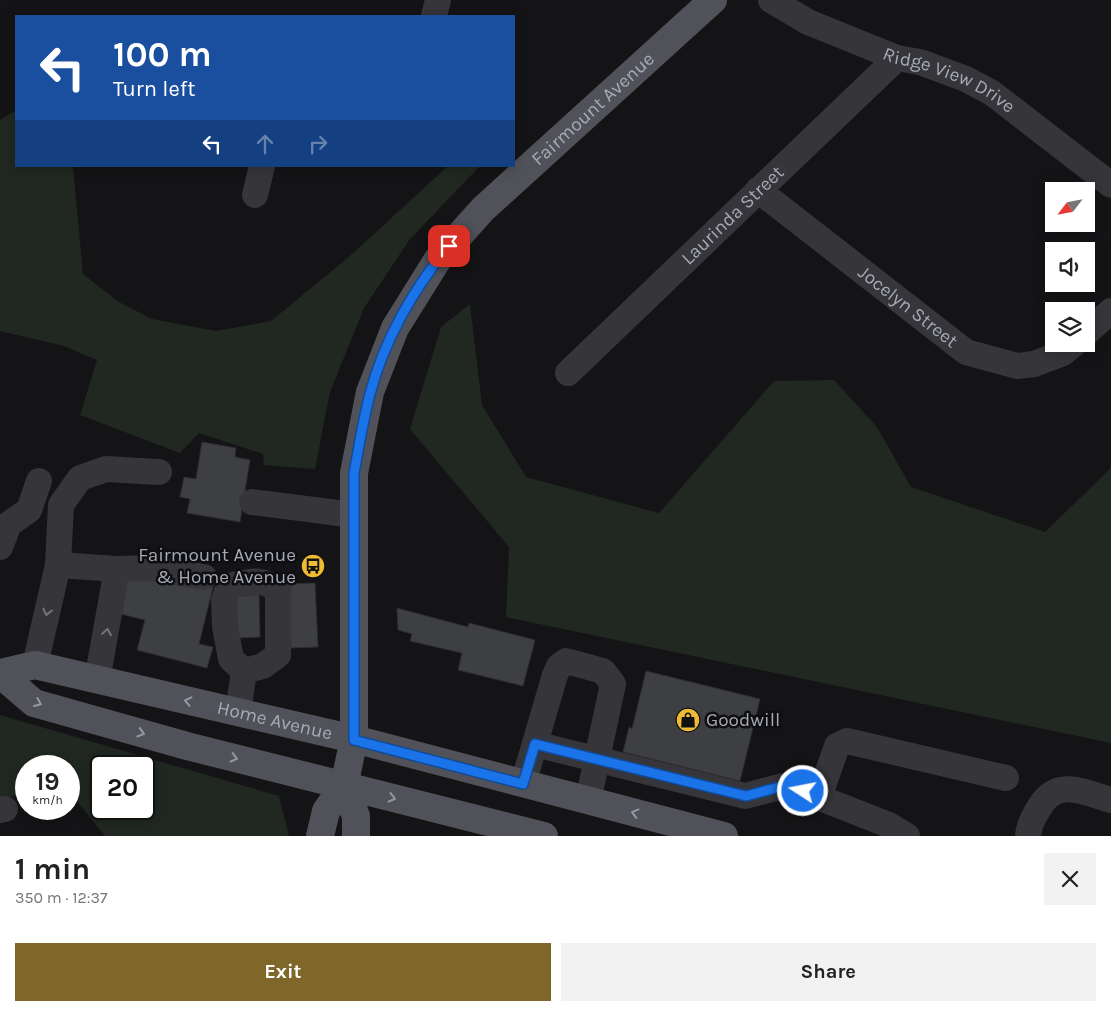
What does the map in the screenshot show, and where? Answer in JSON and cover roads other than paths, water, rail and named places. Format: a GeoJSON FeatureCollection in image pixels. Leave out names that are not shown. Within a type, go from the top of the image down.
{"type":"FeatureCollection","features":[{"type":"Feature","properties":{"kind":"main road","name":"Fairmount Avenue"},"geometry":{"type":"LineString","coordinates":[[320,836],[326,811],[344,786],[354,740],[354,473],[370,392],[395,328],[438,259],[483,209],[713,0]]}},
{"type":"Feature","properties":{"kind":"main road","name":"Home Avenue"},"geometry":{"type":"LineString","coordinates":[[0,673],[35,664],[354,740],[724,836]]}},
{"type":"Feature","properties":{"kind":"main road","name":"Home Avenue"},"geometry":{"type":"LineString","coordinates":[[0,673],[34,703],[187,746],[544,836]]}},
{"type":"Feature","properties":{"kind":"main road"},"geometry":{"type":"LineString","coordinates":[[344,786],[356,816],[356,836]]}},
{"type":"Feature","properties":{"kind":"street"},"geometry":{"type":"LineString","coordinates":[[434,15],[438,0]]}},
{"type":"Feature","properties":{"kind":"street","name":"Ridge View Drive"},"geometry":{"type":"LineString","coordinates":[[771,0],[808,22],[896,58],[920,62],[966,79],[992,93],[1111,185]]}},
{"type":"Feature","properties":{"kind":"street","name":"Laurinda Street"},"geometry":{"type":"LineString","coordinates":[[568,373],[896,58]]}},
{"type":"Feature","properties":{"kind":"street"},"geometry":{"type":"LineString","coordinates":[[255,195],[262,167]]}},
{"type":"Feature","properties":{"kind":"street","name":"Jocelyn Street"},"geometry":{"type":"LineString","coordinates":[[758,190],[966,352],[1017,366],[1034,364],[1062,352]]}},
{"type":"Feature","properties":{"kind":"street"},"geometry":{"type":"LineString","coordinates":[[1095,325],[1111,311]]}},
{"type":"Feature","properties":{"kind":"street"},"geometry":{"type":"LineString","coordinates":[[35,664],[58,565],[61,505],[80,478],[106,469],[159,472]]}},
{"type":"Feature","properties":{"kind":"street"},"geometry":{"type":"LineString","coordinates":[[3,530],[29,510],[39,481]]}},
{"type":"Feature","properties":{"kind":"street"},"geometry":{"type":"LineString","coordinates":[[252,502],[354,516]]}},
{"type":"Feature","properties":{"kind":"street"},"geometry":{"type":"LineString","coordinates":[[58,565],[150,568],[204,577]]}},
{"type":"Feature","properties":{"kind":"street"},"geometry":{"type":"LineString","coordinates":[[97,680],[103,656],[117,568]]}},
{"type":"Feature","properties":{"kind":"street"},"geometry":{"type":"LineString","coordinates":[[523,784],[555,675],[559,666],[566,661],[603,672],[613,684],[588,801]]}},
{"type":"Feature","properties":{"kind":"street"},"geometry":{"type":"LineString","coordinates":[[238,712],[244,671]]}},
{"type":"Feature","properties":{"kind":"street"},"geometry":{"type":"LineString","coordinates":[[819,797],[837,746],[847,741],[1006,778]]}},
{"type":"Feature","properties":{"kind":"street"},"geometry":{"type":"LineString","coordinates":[[535,744],[746,796],[787,785],[819,797],[894,832]]}},
{"type":"Feature","properties":{"kind":"street"},"geometry":{"type":"LineString","coordinates":[[1028,836],[1029,825],[1043,801],[1054,790],[1068,788],[1111,800]]}},
{"type":"Feature","properties":{"kind":"place","name":"Fairmount Avenue & Home Avenue"},"geometry":{"type":"Point","coordinates":[313,566]}},
{"type":"Feature","properties":{"kind":"place","name":"Goodwill"},"geometry":{"type":"Point","coordinates":[688,720]}}]}
